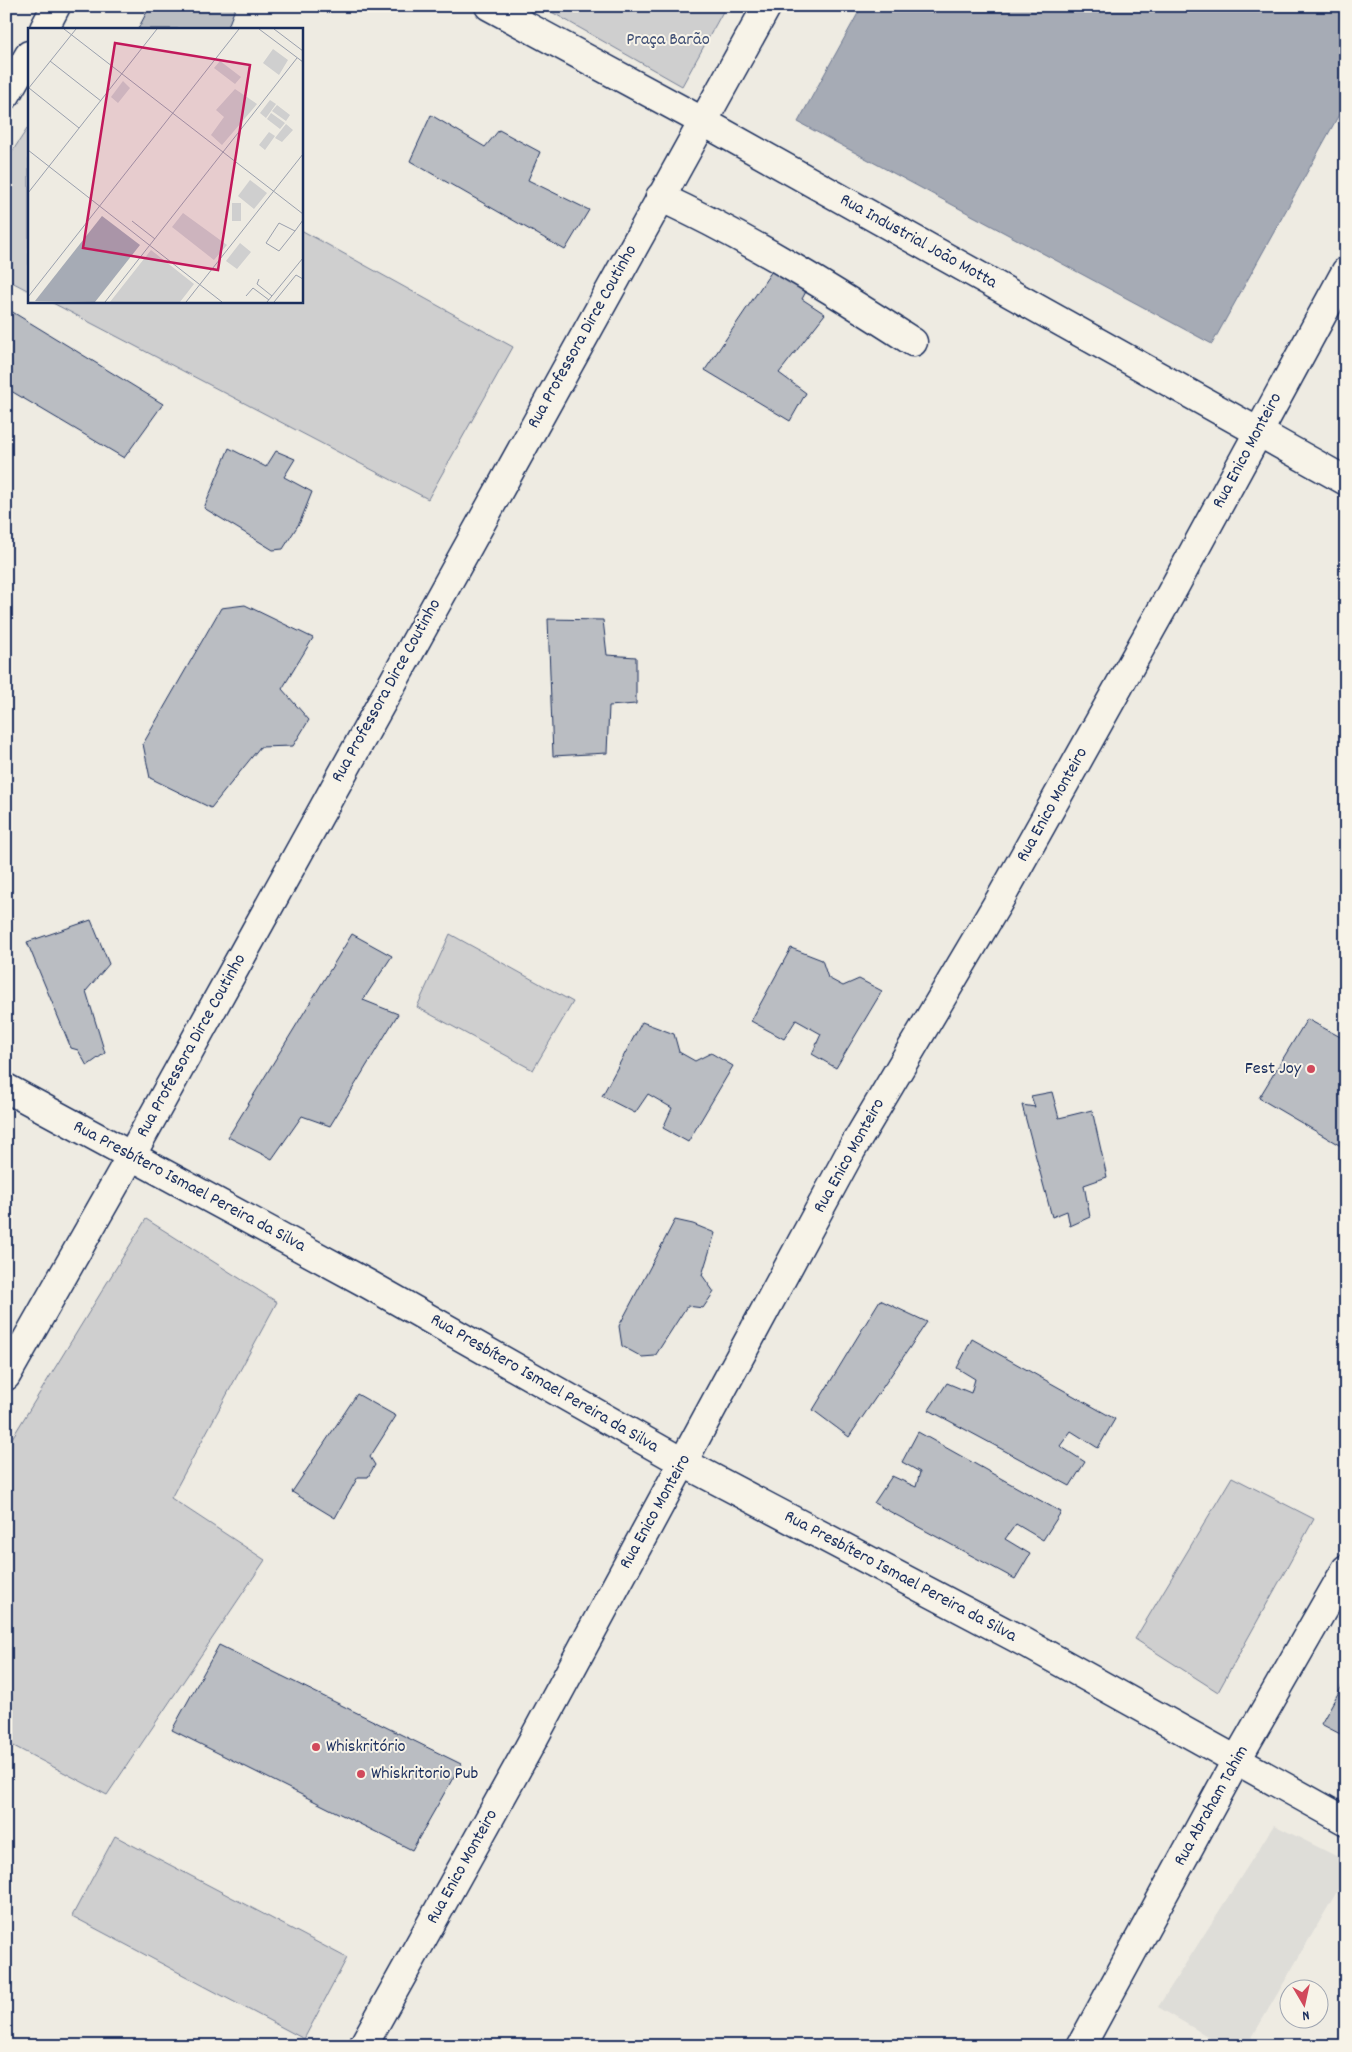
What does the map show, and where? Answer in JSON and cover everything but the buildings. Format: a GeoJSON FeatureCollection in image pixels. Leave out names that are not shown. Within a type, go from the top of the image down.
{"type":"FeatureCollection","features":[{"type":"Feature","properties":{"kind":"street"},"geometry":{"type":"LineString","coordinates":[[45,28],[56,6]]}},
{"type":"Feature","properties":{"kind":"street","name":"Rua Industrial João Motta"},"geometry":{"type":"LineString","coordinates":[[489,6],[702,121],[1346,481]]}},
{"type":"Feature","properties":{"kind":"street","name":"Rua Professora Dirce Coutinho"},"geometry":{"type":"LineString","coordinates":[[6,1376],[131,1156],[767,6]]}},
{"type":"Feature","properties":{"kind":"street"},"geometry":{"type":"LineString","coordinates":[[6,95],[28,57]]}},
{"type":"Feature","properties":{"kind":"street"},"geometry":{"type":"LineString","coordinates":[[660,197],[718,224],[838,293],[913,342]]}},
{"type":"Feature","properties":{"kind":"street","name":"Rua Enico Monteiro"},"geometry":{"type":"LineString","coordinates":[[363,2046],[514,1775],[852,1149],[1000,901],[1346,271]]}},
{"type":"Feature","properties":{"kind":"street","name":"Rua Presbítero Ismael Pereira da Silva"},"geometry":{"type":"LineString","coordinates":[[6,1088],[368,1284],[684,1463],[1026,1643],[1346,1821]]}},
{"type":"Feature","properties":{"kind":"street","name":"Rua Abraham Tahim"},"geometry":{"type":"LineString","coordinates":[[1082,2046],[1236,1761],[1346,1569]]}},
{"type":"Feature","properties":{"kind":"shaded area"},"geometry":{"type":"Polygon","coordinates":[[[862,6],[1346,6],[1346,102],[1212,344],[798,122],[862,6]]]}},
{"type":"Feature","properties":{"kind":"shaded area"},"geometry":{"type":"Polygon","coordinates":[[[1274,1825],[1346,1861],[1346,1876],[1285,1980],[1280,1980],[1280,1989],[1247,2046],[1224,2046],[1158,2007],[1274,1825]]]}},
{"type":"Feature","properties":{"kind":"green space","name":"Praça Barão"},"geometry":{"type":"Polygon","coordinates":[[[541,6],[726,6],[682,86],[541,6]]]}},
{"type":"Feature","properties":{"kind":"green space"},"geometry":{"type":"Polygon","coordinates":[[[28,128],[28,290],[6,279],[6,161],[28,128]]]}},
{"type":"Feature","properties":{"kind":"green space"},"geometry":{"type":"Polygon","coordinates":[[[302,231],[513,347],[428,499],[51,302],[302,302],[302,231]]]}},
{"type":"Feature","properties":{"kind":"green space"},"geometry":{"type":"Polygon","coordinates":[[[450,934],[573,1002],[533,1070],[417,1007],[450,934]]]}},
{"type":"Feature","properties":{"kind":"green space"},"geometry":{"type":"Polygon","coordinates":[[[146,1219],[277,1302],[171,1498],[265,1560],[107,1795],[6,1742],[6,1448],[146,1219]]]}},
{"type":"Feature","properties":{"kind":"green space"},"geometry":{"type":"Polygon","coordinates":[[[1232,1477],[1314,1519],[1218,1692],[1135,1639],[1232,1477]]]}},
{"type":"Feature","properties":{"kind":"green space"},"geometry":{"type":"Polygon","coordinates":[[[115,1836],[347,1958],[304,2039],[72,1916],[115,1836]]]}},
{"type":"Feature","properties":{"kind":"place","name":"Fest Joy"},"geometry":{"type":"Point","coordinates":[1311,1069]}},
{"type":"Feature","properties":{"kind":"place","name":"Whiskritório"},"geometry":{"type":"Point","coordinates":[316,1747]}},
{"type":"Feature","properties":{"kind":"place","name":"Whiskritorio Pub"},"geometry":{"type":"Point","coordinates":[361,1774]}}]}
